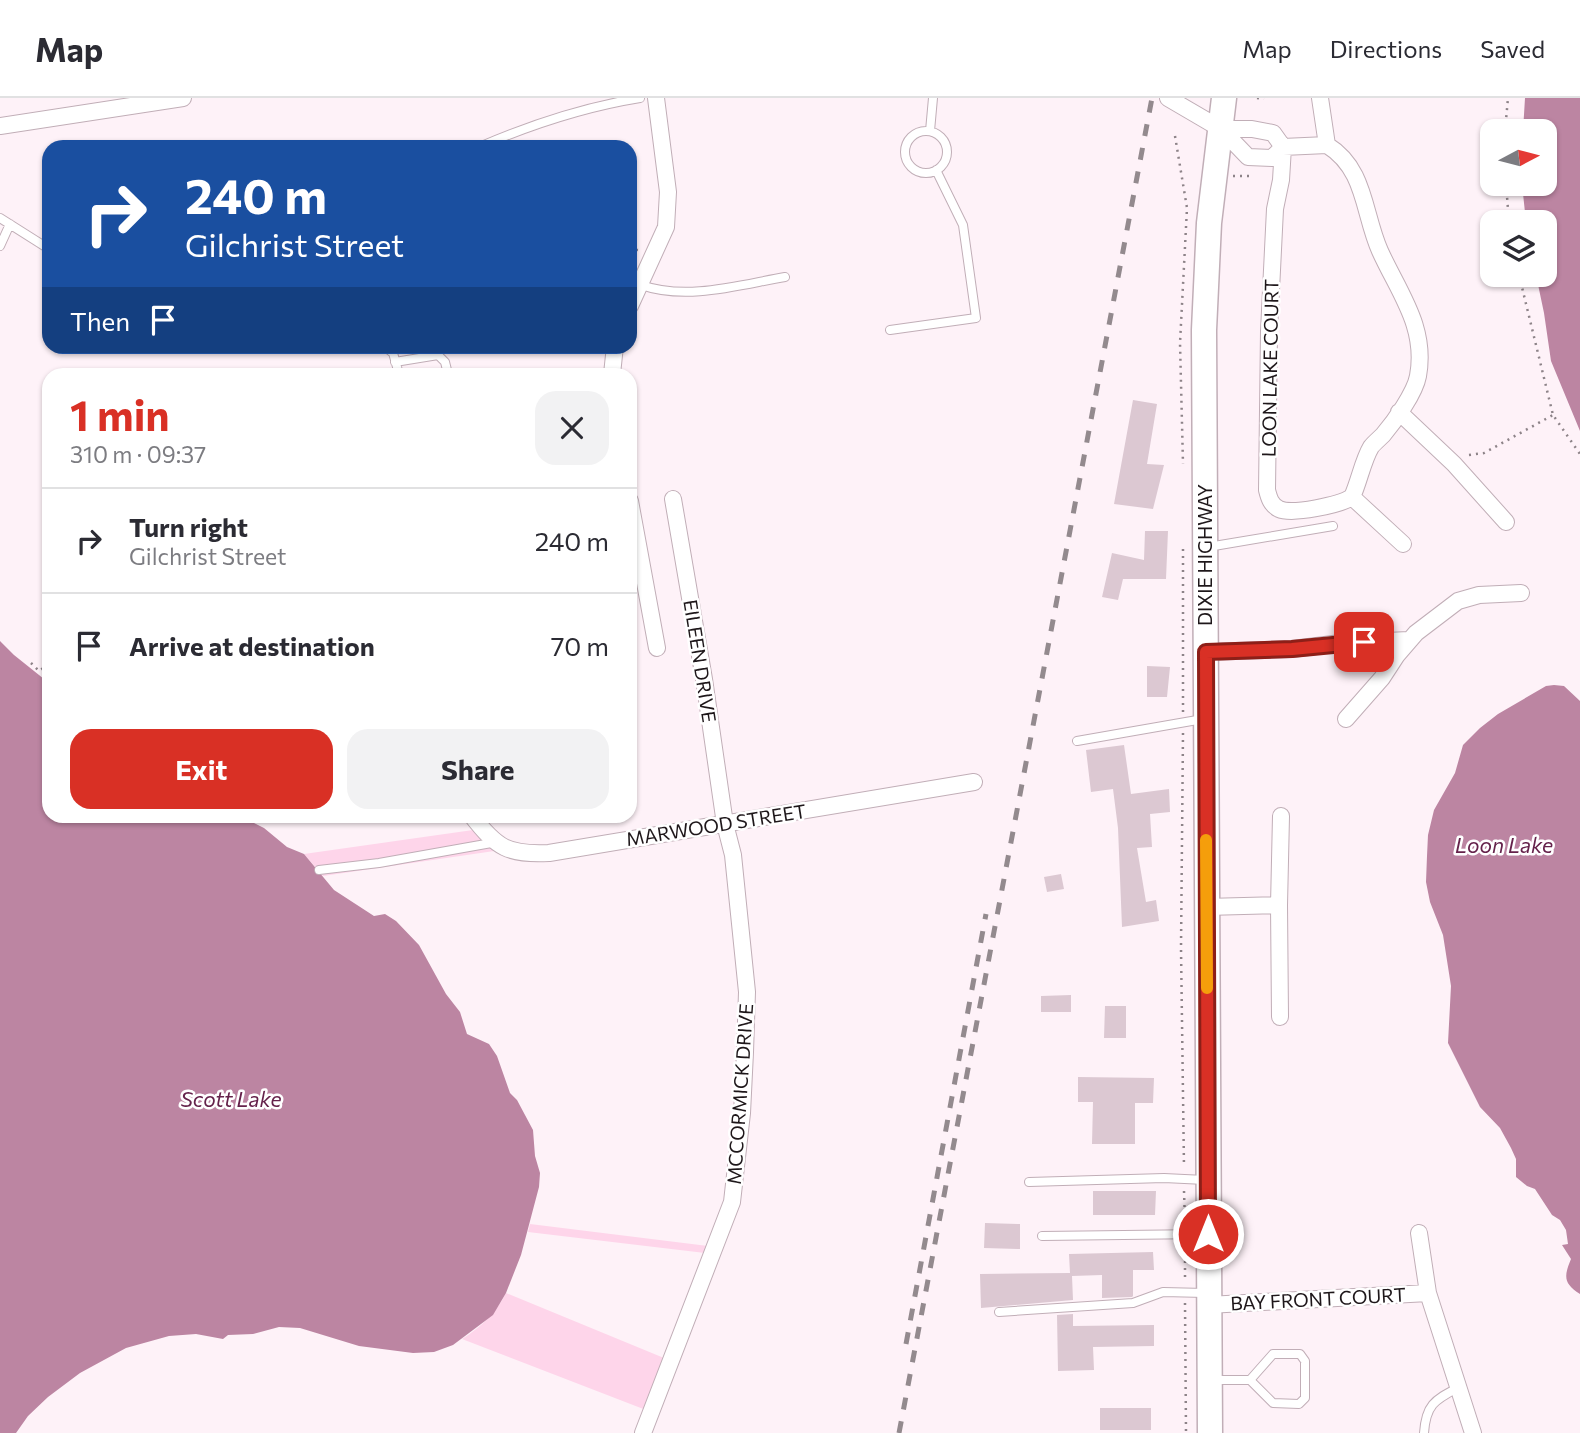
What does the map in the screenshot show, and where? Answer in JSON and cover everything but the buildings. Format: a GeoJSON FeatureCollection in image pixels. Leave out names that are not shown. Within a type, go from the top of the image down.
{"type":"FeatureCollection","features":[{"type":"Feature","properties":{"kind":"main road","name":"DIXIE HIGHWAY"},"geometry":{"type":"LineString","coordinates":[[1210,1433],[1209,1380],[1196,1234],[1206,908],[1194,720],[1206,652],[1194,544],[1209,223],[1224,98]]}},
{"type":"Feature","properties":{"kind":"street"},"geometry":{"type":"LineString","coordinates":[[637,293],[666,227],[668,192],[656,98]]}},
{"type":"Feature","properties":{"kind":"street"},"geometry":{"type":"LineString","coordinates":[[1168,98],[1221,129],[1248,157],[1272,158],[1283,147],[1326,145],[1349,165],[1361,185],[1370,224],[1380,251],[1416,323],[1420,348],[1418,379],[1399,412],[1371,447],[1352,497],[1403,544]]}},
{"type":"Feature","properties":{"kind":"street"},"geometry":{"type":"LineString","coordinates":[[1320,98],[1326,145]]}},
{"type":"Feature","properties":{"kind":"street"},"geometry":{"type":"LineString","coordinates":[[0,126],[176,99]]}},
{"type":"Feature","properties":{"kind":"street"},"geometry":{"type":"LineString","coordinates":[[1221,129],[1252,129],[1273,134],[1283,147]]}},
{"type":"Feature","properties":{"kind":"street","name":"LOON LAKE COURT"},"geometry":{"type":"LineString","coordinates":[[1283,147],[1281,180],[1275,209],[1269,331],[1269,499],[1281,510],[1290,511],[1328,506],[1352,497]]}},
{"type":"Feature","properties":{"kind":"street"},"geometry":{"type":"LineString","coordinates":[[1399,412],[1449,459],[1506,522]]}},
{"type":"Feature","properties":{"kind":"street","name":"EILEEN DRIVE"},"geometry":{"type":"LineString","coordinates":[[673,499],[704,679],[725,824]]}},
{"type":"Feature","properties":{"kind":"street"},"geometry":{"type":"LineString","coordinates":[[637,539],[657,648]]}},
{"type":"Feature","properties":{"kind":"street"},"geometry":{"type":"LineString","coordinates":[[1346,719],[1382,678],[1409,640],[1458,601],[1479,595],[1521,593]]}},
{"type":"Feature","properties":{"kind":"street"},"geometry":{"type":"LineString","coordinates":[[1206,652],[1409,640]]}},
{"type":"Feature","properties":{"kind":"street","name":"MARWOOD STREET"},"geometry":{"type":"LineString","coordinates":[[478,823],[496,842],[509,851],[549,853],[974,782]]}},
{"type":"Feature","properties":{"kind":"street"},"geometry":{"type":"LineString","coordinates":[[1280,1017],[1281,816]]}},
{"type":"Feature","properties":{"kind":"street","name":"MCCORMICK DRIVE"},"geometry":{"type":"LineString","coordinates":[[643,1433],[732,1202],[742,1113],[747,992],[733,855],[725,824]]}},
{"type":"Feature","properties":{"kind":"street"},"geometry":{"type":"LineString","coordinates":[[1206,908],[1279,905]]}},
{"type":"Feature","properties":{"kind":"street","name":"BAY FRONT COURT"},"geometry":{"type":"LineString","coordinates":[[1419,1233],[1428,1293],[1473,1433]]}},
{"type":"Feature","properties":{"kind":"street","name":"BAY FRONT COURT"},"geometry":{"type":"LineString","coordinates":[[1200,1297],[1428,1293]]}},
{"type":"Feature","properties":{"kind":"lane"},"geometry":{"type":"LineString","coordinates":[[495,140],[589,108],[640,98]]}},
{"type":"Feature","properties":{"kind":"lane"},"geometry":{"type":"LineString","coordinates":[[930,131],[933,98]]}},
{"type":"Feature","properties":{"kind":"lane"},"geometry":{"type":"LineString","coordinates":[[930,131],[942,138],[946,145],[946,159],[936,170],[929,173],[916,170],[907,161],[905,155],[908,142],[917,133],[930,131]]}},
{"type":"Feature","properties":{"kind":"lane"},"geometry":{"type":"LineString","coordinates":[[890,330],[976,318],[963,225],[936,170]]}},
{"type":"Feature","properties":{"kind":"lane"},"geometry":{"type":"LineString","coordinates":[[0,218],[42,245]]}},
{"type":"Feature","properties":{"kind":"lane"},"geometry":{"type":"LineString","coordinates":[[0,246],[10,225]]}},
{"type":"Feature","properties":{"kind":"lane"},"geometry":{"type":"LineString","coordinates":[[641,285],[657,291],[685,293],[785,277]]}},
{"type":"Feature","properties":{"kind":"lane"},"geometry":{"type":"LineString","coordinates":[[393,354],[397,368]]}},
{"type":"Feature","properties":{"kind":"lane"},"geometry":{"type":"LineString","coordinates":[[395,362],[438,355],[446,368]]}},
{"type":"Feature","properties":{"kind":"lane"},"geometry":{"type":"LineString","coordinates":[[1194,544],[1333,526]]}},
{"type":"Feature","properties":{"kind":"lane"},"geometry":{"type":"LineString","coordinates":[[1077,741],[1194,720]]}},
{"type":"Feature","properties":{"kind":"lane"},"geometry":{"type":"LineString","coordinates":[[319,870],[379,863],[496,842]]}},
{"type":"Feature","properties":{"kind":"lane"},"geometry":{"type":"LineString","coordinates":[[1029,1182],[1196,1179]]}},
{"type":"Feature","properties":{"kind":"lane"},"geometry":{"type":"LineString","coordinates":[[1042,1236],[1196,1234]]}},
{"type":"Feature","properties":{"kind":"lane"},"geometry":{"type":"LineString","coordinates":[[999,1312],[1133,1303],[1163,1292],[1200,1297]]}},
{"type":"Feature","properties":{"kind":"lane"},"geometry":{"type":"LineString","coordinates":[[1209,1380],[1250,1380],[1273,1403],[1299,1404],[1305,1398],[1305,1361],[1300,1354],[1273,1354],[1250,1380]]}},
{"type":"Feature","properties":{"kind":"lane"},"geometry":{"type":"LineString","coordinates":[[1424,1433],[1425,1418],[1433,1401],[1459,1387]]}},
{"type":"Feature","properties":{"kind":"path"},"geometry":{"type":"LineString","coordinates":[[1257,98],[1264,99]]}},
{"type":"Feature","properties":{"kind":"path"},"geometry":{"type":"LineString","coordinates":[[1505,119],[1508,98]]}},
{"type":"Feature","properties":{"kind":"path"},"geometry":{"type":"LineString","coordinates":[[1175,136],[1187,208],[1180,343],[1183,472]]}},
{"type":"Feature","properties":{"kind":"path"},"geometry":{"type":"LineString","coordinates":[[1242,178],[1252,176]]}},
{"type":"Feature","properties":{"kind":"path"},"geometry":{"type":"LineString","coordinates":[[1522,287],[1553,415],[1580,454]]}},
{"type":"Feature","properties":{"kind":"path"},"geometry":{"type":"LineString","coordinates":[[1449,459],[1484,453],[1553,415]]}},
{"type":"Feature","properties":{"kind":"path"},"geometry":{"type":"LineString","coordinates":[[1186,1433],[1200,1297],[1196,1179],[1181,948],[1194,720],[1194,544]]}},
{"type":"Feature","properties":{"kind":"path"},"geometry":{"type":"LineString","coordinates":[[31,663],[39,671],[42,668]]}},
{"type":"Feature","properties":{"kind":"shaded area"},"geometry":{"type":"Polygon","coordinates":[[[480,829],[501,850],[323,876],[304,854],[480,829]]]}},
{"type":"Feature","properties":{"kind":"shaded area"},"geometry":{"type":"Polygon","coordinates":[[[530,1224],[708,1246],[705,1253],[528,1232],[530,1224]]]}},
{"type":"Feature","properties":{"kind":"shaded area"},"geometry":{"type":"Polygon","coordinates":[[[506,1293],[664,1358],[646,1410],[462,1339],[487,1319],[506,1293]]]}},
{"type":"Feature","properties":{"kind":"water"},"geometry":{"type":"Polygon","coordinates":[[[1525,98],[1580,98],[1580,431],[1551,361],[1539,287],[1557,287],[1557,210],[1525,210],[1523,196],[1558,196],[1558,119],[1524,119],[1525,98]]]}},
{"type":"Feature","properties":{"kind":"water","name":"Scott Lake"},"geometry":{"type":"Polygon","coordinates":[[[0,641],[42,677],[42,823],[254,823],[287,847],[304,854],[334,890],[374,916],[385,914],[396,921],[419,945],[446,994],[460,1012],[467,1034],[489,1044],[497,1056],[510,1093],[517,1100],[533,1130],[535,1156],[540,1173],[539,1187],[521,1255],[506,1293],[493,1315],[453,1345],[434,1352],[413,1353],[359,1346],[300,1328],[279,1327],[253,1334],[228,1335],[223,1339],[196,1334],[169,1336],[126,1348],[80,1373],[48,1397],[28,1416],[16,1433],[0,1433],[0,641]]]}},
{"type":"Feature","properties":{"kind":"water","name":"Loon Lake"},"geometry":{"type":"Polygon","coordinates":[[[1546,686],[1564,686],[1580,701],[1580,1294],[1566,1279],[1571,1259],[1562,1245],[1568,1244],[1566,1230],[1560,1220],[1552,1215],[1535,1189],[1516,1177],[1516,1159],[1511,1148],[1500,1128],[1480,1107],[1448,1043],[1451,986],[1443,935],[1430,902],[1426,882],[1428,835],[1434,810],[1455,773],[1463,745],[1498,714],[1546,686]]]}},
{"type":"Feature","properties":{"kind":"railway"},"geometry":{"type":"LineString","coordinates":[[899,1433],[1152,98]]}},
{"type":"Feature","properties":{"kind":"railway"},"geometry":{"type":"LineString","coordinates":[[906,1344],[986,914]]}},
{"type":"Feature","properties":{"kind":"slow traffic"},"geometry":{"type":"LineString","coordinates":[[1206,840],[1207,988]]}},
{"type":"Feature","properties":{"kind":"route"},"geometry":{"type":"LineString","coordinates":[[1208,1234],[1206,652],[1292,649],[1364,642]]}}]}
